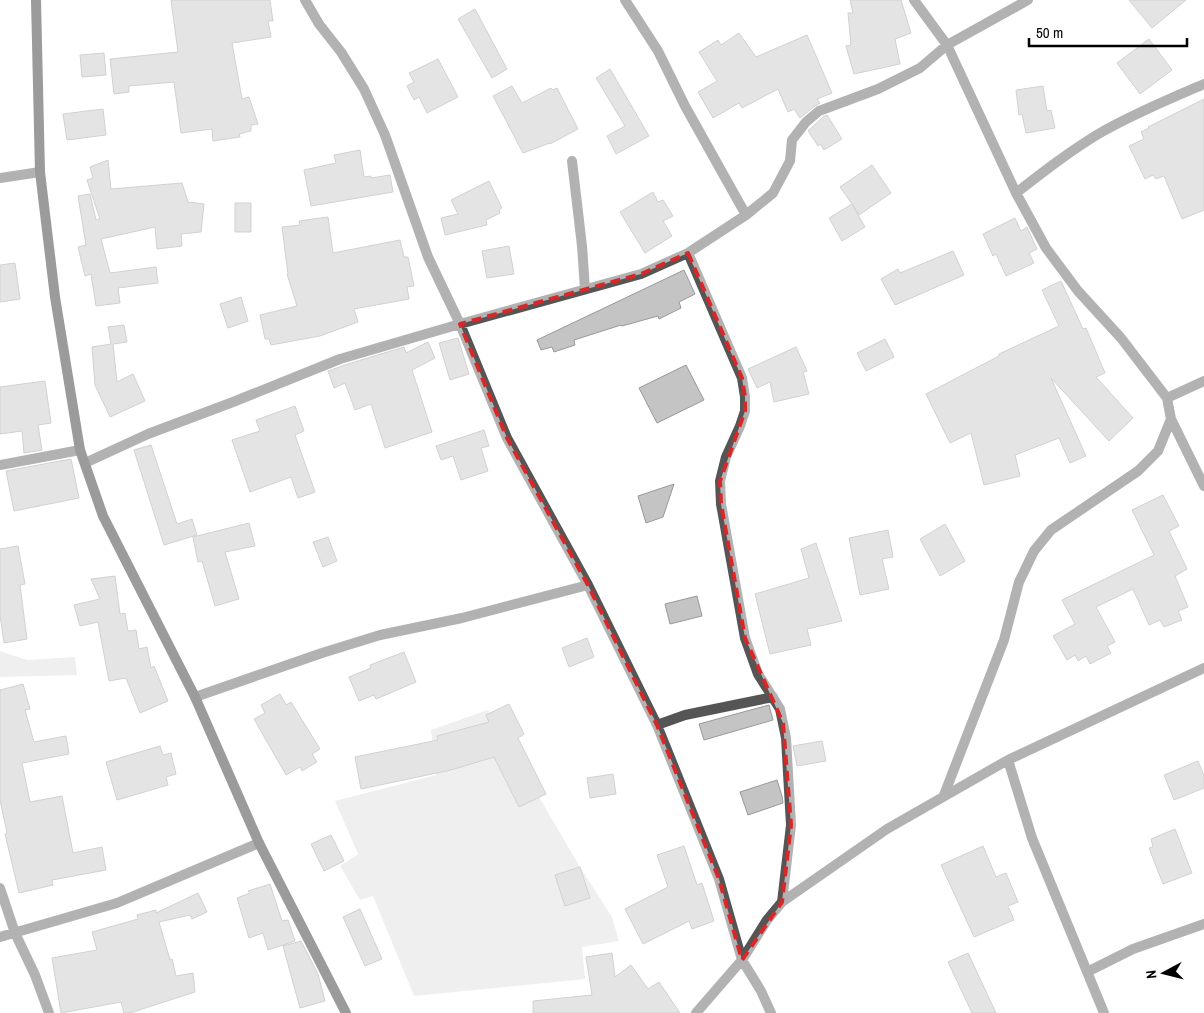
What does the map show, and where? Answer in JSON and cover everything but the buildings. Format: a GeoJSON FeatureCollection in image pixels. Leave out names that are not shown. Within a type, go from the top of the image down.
{"type":"FeatureCollection","features":[{"type":"Feature","properties":{"kind":"street"},"geometry":{"type":"LineString","coordinates":[[36,0],[40,172],[55,297],[80,450],[103,516],[195,697],[259,844],[346,1013]]}},
{"type":"Feature","properties":{"kind":"street"},"geometry":{"type":"LineString","coordinates":[[305,0],[319,24],[341,52],[364,89],[385,135],[428,257],[460,324],[507,438],[588,585],[657,725],[719,879],[742,960],[772,1013]]}},
{"type":"Feature","properties":{"kind":"street"},"geometry":{"type":"LineString","coordinates":[[625,0],[658,51],[685,106],[746,216]]}},
{"type":"Feature","properties":{"kind":"street"},"geometry":{"type":"LineString","coordinates":[[914,0],[947,45],[1016,193],[1046,248],[1078,290],[1122,338],[1167,398],[1171,420],[1204,486]]}},
{"type":"Feature","properties":{"kind":"street"},"geometry":{"type":"LineString","coordinates":[[85,463],[148,434],[340,360],[460,324],[641,274],[688,253],[746,216],[773,193],[790,161],[792,140],[806,122],[819,111],[878,89],[920,68],[947,45],[1028,0]]}},
{"type":"Feature","properties":{"kind":"street"},"geometry":{"type":"LineString","coordinates":[[1016,193],[1054,163],[1101,133],[1204,84]]}},
{"type":"Feature","properties":{"kind":"street"},"geometry":{"type":"LineString","coordinates":[[572,161],[585,289]]}},
{"type":"Feature","properties":{"kind":"street"},"geometry":{"type":"LineString","coordinates":[[0,178],[40,172]]}},
{"type":"Feature","properties":{"kind":"street"},"geometry":{"type":"LineString","coordinates":[[688,253],[742,378],[745,397],[745,411],[726,457],[720,481],[721,504],[746,638],[758,674],[780,709],[785,730],[791,825],[782,902]]}},
{"type":"Feature","properties":{"kind":"street"},"geometry":{"type":"LineString","coordinates":[[1167,398],[1204,381]]}},
{"type":"Feature","properties":{"kind":"street"},"geometry":{"type":"LineString","coordinates":[[944,795],[1004,640],[1019,582],[1034,552],[1051,530],[1138,471],[1158,451],[1171,420]]}},
{"type":"Feature","properties":{"kind":"street"},"geometry":{"type":"LineString","coordinates":[[0,464],[80,450]]}},
{"type":"Feature","properties":{"kind":"street"},"geometry":{"type":"LineString","coordinates":[[195,697],[380,635],[462,618],[588,585]]}},
{"type":"Feature","properties":{"kind":"street"},"geometry":{"type":"LineString","coordinates":[[696,1013],[742,960],[767,920],[782,902],[887,829],[1008,760],[1204,668]]}},
{"type":"Feature","properties":{"kind":"street"},"geometry":{"type":"LineString","coordinates":[[657,725],[685,715],[774,697]]}},
{"type":"Feature","properties":{"kind":"street"},"geometry":{"type":"LineString","coordinates":[[1008,760],[1032,838],[1104,1013]]}},
{"type":"Feature","properties":{"kind":"street"},"geometry":{"type":"LineString","coordinates":[[0,937],[117,903],[259,844]]}},
{"type":"Feature","properties":{"kind":"street"},"geometry":{"type":"LineString","coordinates":[[0,888],[15,933],[35,975],[49,1013]]}},
{"type":"Feature","properties":{"kind":"street"},"geometry":{"type":"LineString","coordinates":[[1087,972],[1133,949],[1204,924]]}},
{"type":"Feature","properties":{"kind":"highlighted area"},"geometry":{"type":"Polygon","coordinates":[[[688,253],[742,378],[745,411],[720,481],[721,504],[745,638],[783,723],[791,825],[782,902],[742,960],[719,879],[657,725],[588,585],[507,438],[460,324],[641,274],[688,253]]]}},
{"type":"Feature","properties":{"kind":"shaded area"},"geometry":{"type":"Polygon","coordinates":[[[0,651],[27,660],[75,657],[77,675],[0,677],[0,651]]]}},
{"type":"Feature","properties":{"kind":"shaded area"},"geometry":{"type":"Polygon","coordinates":[[[488,710],[580,867],[612,917],[619,941],[582,947],[585,979],[414,996],[373,896],[360,900],[340,866],[358,854],[335,801],[436,775],[431,730],[488,710]]]}}]}
